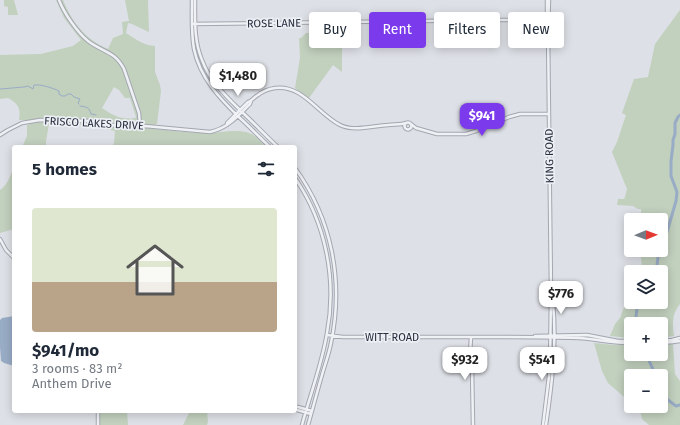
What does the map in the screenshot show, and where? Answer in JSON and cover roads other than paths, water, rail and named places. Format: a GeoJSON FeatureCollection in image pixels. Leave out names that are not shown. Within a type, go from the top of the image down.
{"type":"FeatureCollection","features":[{"type":"Feature","properties":{"kind":"street"},"geometry":{"type":"LineString","coordinates":[[59,0],[66,15],[84,38],[115,56],[122,65],[139,113],[140,126]]}},
{"type":"Feature","properties":{"kind":"street"},"geometry":{"type":"LineString","coordinates":[[193,0],[194,49],[208,83],[221,100],[268,145]]}},
{"type":"Feature","properties":{"kind":"street","name":"KING ROAD"},"geometry":{"type":"LineString","coordinates":[[548,0],[549,12]]}},
{"type":"Feature","properties":{"kind":"street","name":"ROSE LANE"},"geometry":{"type":"LineString","coordinates":[[194,24],[508,20]]}},
{"type":"Feature","properties":{"kind":"street"},"geometry":{"type":"LineString","coordinates":[[194,24],[202,61],[217,87],[276,145]]}},
{"type":"Feature","properties":{"kind":"street","name":"KING ROAD"},"geometry":{"type":"LineString","coordinates":[[545,425],[554,314],[551,292],[548,48]]}},
{"type":"Feature","properties":{"kind":"street"},"geometry":{"type":"LineString","coordinates":[[237,115],[258,95],[267,90],[277,88],[287,88],[300,94],[333,120],[341,125],[354,128],[409,123],[416,128],[437,134],[466,134],[520,114],[549,114]]}},
{"type":"Feature","properties":{"kind":"street","name":"FRISCO LAKES DRIVE"},"geometry":{"type":"LineString","coordinates":[[0,135],[22,123],[40,120],[91,121],[122,127],[140,126],[210,132],[226,125],[226,123],[237,115]]}},
{"type":"Feature","properties":{"kind":"street"},"geometry":{"type":"LineString","coordinates":[[405,128],[406,124]]}},
{"type":"Feature","properties":{"kind":"street"},"geometry":{"type":"LineString","coordinates":[[410,129],[411,124]]}},
{"type":"Feature","properties":{"kind":"street"},"geometry":{"type":"LineString","coordinates":[[399,125],[407,129],[416,128]]}},
{"type":"Feature","properties":{"kind":"street"},"geometry":{"type":"LineString","coordinates":[[297,171],[306,184],[321,214],[332,250],[336,280],[336,305],[332,336],[308,425]]}},
{"type":"Feature","properties":{"kind":"street"},"geometry":{"type":"LineString","coordinates":[[297,181],[317,220],[329,264],[331,292],[327,335],[302,425]]}},
{"type":"Feature","properties":{"kind":"street"},"geometry":{"type":"LineString","coordinates":[[0,239],[6,250],[12,256]]}},
{"type":"Feature","properties":{"kind":"street","name":"WITT ROAD"},"geometry":{"type":"LineString","coordinates":[[327,335],[336,337],[505,338],[588,335],[624,342]]}},
{"type":"Feature","properties":{"kind":"street"},"geometry":{"type":"LineString","coordinates":[[471,337],[470,356],[472,367],[473,425]]}},
{"type":"Feature","properties":{"kind":"street"},"geometry":{"type":"LineString","coordinates":[[668,341],[680,339]]}},
{"type":"Feature","properties":{"kind":"street"},"geometry":{"type":"LineString","coordinates":[[297,407],[312,411]]}},
{"type":"Feature","properties":{"kind":"street"},"geometry":{"type":"LineString","coordinates":[[297,410],[311,414]]}},
{"type":"Feature","properties":{"kind":"street"},"geometry":{"type":"LineString","coordinates":[[98,413],[98,425]]}},
{"type":"Feature","properties":{"kind":"water"},"geometry":{"type":"Polygon","coordinates":[[[12,316],[12,365],[1,361],[0,320],[2,318],[12,316]]]}},
{"type":"Feature","properties":{"kind":"waterway"},"geometry":{"type":"LineString","coordinates":[[0,89],[28,86],[33,89],[34,85],[43,86],[59,91],[59,94],[62,96],[71,94],[80,99],[79,104]]}},
{"type":"Feature","properties":{"kind":"waterway"},"geometry":{"type":"LineString","coordinates":[[80,106],[87,108],[91,114],[96,115]]}},
{"type":"Feature","properties":{"kind":"waterway"},"geometry":{"type":"LineString","coordinates":[[657,265],[661,246],[667,232],[676,201],[677,192],[671,176],[671,161],[675,123],[680,115]]}},
{"type":"Feature","properties":{"kind":"waterway"},"geometry":{"type":"LineString","coordinates":[[636,317],[637,309]]}},
{"type":"Feature","properties":{"kind":"waterway"},"geometry":{"type":"LineString","coordinates":[[649,361],[653,369]]}},
{"type":"Feature","properties":{"kind":"waterway"},"geometry":{"type":"LineString","coordinates":[[668,400],[676,406],[680,405]]}}]}
